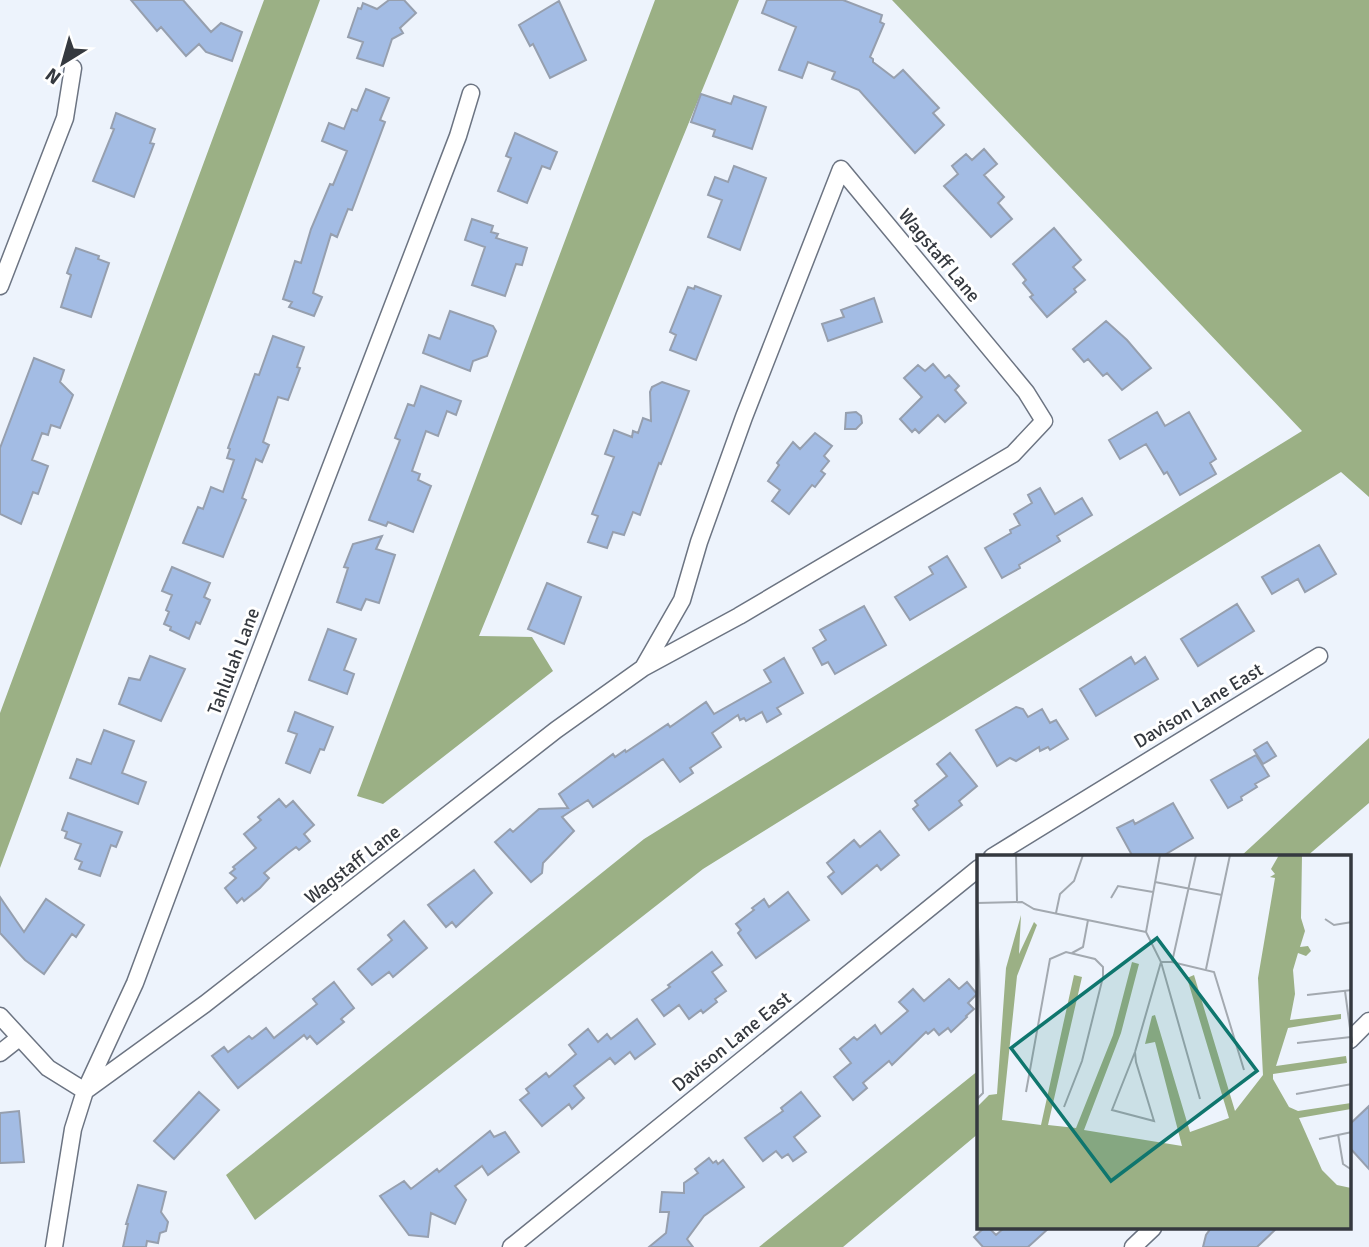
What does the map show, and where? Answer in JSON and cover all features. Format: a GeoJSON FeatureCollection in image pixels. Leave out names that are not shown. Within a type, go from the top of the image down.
{"type":"FeatureCollection","features":[{"type":"Feature","properties":{"kind":"street"},"geometry":{"type":"LineString","coordinates":[[0,286],[65,118],[73,68]]}},
{"type":"Feature","properties":{"kind":"street","name":"Tahlulah Lane"},"geometry":{"type":"LineString","coordinates":[[54,1247],[73,1129],[85,1091],[135,983],[471,93]]}},
{"type":"Feature","properties":{"kind":"street","name":"Wagstaff Lane"},"geometry":{"type":"LineString","coordinates":[[85,1091],[215,996],[556,730],[643,668],[739,616],[1013,454],[1044,421],[1026,392],[841,169],[744,417],[699,541],[682,600],[643,668]]}},
{"type":"Feature","properties":{"kind":"street","name":"Davison Lane East"},"geometry":{"type":"LineString","coordinates":[[995,855],[1319,656]]}},
{"type":"Feature","properties":{"kind":"street","name":"Davison Lane East"},"geometry":{"type":"LineString","coordinates":[[510,1247],[977,870]]}},
{"type":"Feature","properties":{"kind":"street"},"geometry":{"type":"LineString","coordinates":[[0,1016],[48,1068],[85,1091]]}},
{"type":"Feature","properties":{"kind":"street"},"geometry":{"type":"LineString","coordinates":[[1352,1038],[1369,1021]]}},
{"type":"Feature","properties":{"kind":"street"},"geometry":{"type":"LineString","coordinates":[[0,1054],[19,1038]]}},
{"type":"Feature","properties":{"kind":"street"},"geometry":{"type":"LineString","coordinates":[[1133,1247],[1151,1230]]}},
{"type":"Feature","properties":{"kind":"shaded area"},"geometry":{"type":"Polygon","coordinates":[[[264,0],[320,0],[0,868],[0,713],[264,0]]]}},
{"type":"Feature","properties":{"kind":"shaded area"},"geometry":{"type":"Polygon","coordinates":[[[655,0],[739,0],[479,636],[532,637],[553,671],[383,804],[357,796],[655,0]]]}},
{"type":"Feature","properties":{"kind":"shaded area"},"geometry":{"type":"Polygon","coordinates":[[[892,0],[1369,0],[1369,497],[1341,472],[703,869],[255,1220],[226,1175],[644,839],[1302,431],[892,0]]]}},
{"type":"Feature","properties":{"kind":"shaded area"},"geometry":{"type":"Polygon","coordinates":[[[1369,738],[1369,803],[1308,855],[1242,855],[1369,738]]]}},
{"type":"Feature","properties":{"kind":"shaded area"},"geometry":{"type":"Polygon","coordinates":[[[977,1072],[977,1135],[843,1247],[759,1247],[977,1072]]]}},
{"type":"Feature","properties":{"kind":"building"},"geometry":{"type":"Polygon","coordinates":[[[131,0],[183,0],[211,32],[221,23],[242,32],[232,61],[206,52],[199,44],[186,56],[161,27],[157,31],[131,0]]]}},
{"type":"Feature","properties":{"kind":"building"},"geometry":{"type":"Polygon","coordinates":[[[389,0],[404,0],[416,13],[400,28],[403,33],[392,39],[383,66],[357,58],[363,42],[348,37],[358,8],[361,9],[363,3],[377,9],[389,0]]]}},
{"type":"Feature","properties":{"kind":"building"},"geometry":{"type":"Polygon","coordinates":[[[767,0],[843,0],[882,15],[880,22],[884,24],[870,57],[894,78],[903,70],[939,108],[933,113],[944,125],[915,153],[859,90],[832,79],[835,72],[808,62],[802,78],[779,70],[796,27],[762,13],[767,0]]]}},
{"type":"Feature","properties":{"kind":"building"},"geometry":{"type":"Polygon","coordinates":[[[559,1],[586,60],[550,78],[533,44],[530,46],[519,25],[559,1]]]}},
{"type":"Feature","properties":{"kind":"building"},"geometry":{"type":"Polygon","coordinates":[[[366,89],[389,98],[380,120],[385,122],[352,210],[348,209],[337,237],[331,234],[313,293],[322,297],[314,316],[289,307],[292,302],[283,299],[295,261],[301,263],[311,229],[347,151],[322,141],[329,123],[344,129],[352,109],[357,111],[366,89]]]}},
{"type":"Feature","properties":{"kind":"building"},"geometry":{"type":"Polygon","coordinates":[[[701,94],[731,104],[734,96],[766,107],[752,149],[713,136],[715,130],[691,122],[701,94]]]}},
{"type":"Feature","properties":{"kind":"building"},"geometry":{"type":"Polygon","coordinates":[[[116,113],[155,129],[150,143],[154,144],[134,197],[93,181],[114,129],[111,128],[116,113]]]}},
{"type":"Feature","properties":{"kind":"building"},"geometry":{"type":"Polygon","coordinates":[[[515,133],[557,152],[550,169],[542,166],[527,203],[498,191],[511,158],[506,156],[515,133]]]}},
{"type":"Feature","properties":{"kind":"building"},"geometry":{"type":"Polygon","coordinates":[[[984,149],[997,164],[984,175],[1004,197],[998,203],[1012,219],[991,237],[944,186],[958,174],[952,166],[966,154],[972,160],[984,149]]]}},
{"type":"Feature","properties":{"kind":"building"},"geometry":{"type":"Polygon","coordinates":[[[734,166],[766,178],[740,250],[708,237],[722,200],[708,195],[715,177],[728,182],[734,166]]]}},
{"type":"Feature","properties":{"kind":"building"},"geometry":{"type":"Polygon","coordinates":[[[472,219],[493,226],[491,232],[498,234],[496,238],[527,248],[522,265],[516,264],[505,296],[472,285],[485,247],[465,240],[472,219]]]}},
{"type":"Feature","properties":{"kind":"building"},"geometry":{"type":"Polygon","coordinates":[[[1054,228],[1081,260],[1073,267],[1085,280],[1074,289],[1076,292],[1047,317],[1030,297],[1033,295],[1023,283],[1026,280],[1013,264],[1054,228]]]}},
{"type":"Feature","properties":{"kind":"building"},"geometry":{"type":"Polygon","coordinates":[[[76,248],[99,256],[98,259],[109,263],[91,317],[61,307],[71,275],[67,273],[76,248]]]}},
{"type":"Feature","properties":{"kind":"building"},"geometry":{"type":"Polygon","coordinates":[[[695,286],[721,296],[696,360],[670,350],[676,335],[670,332],[688,287],[694,289],[695,286]]]}},
{"type":"Feature","properties":{"kind":"building"},"geometry":{"type":"Polygon","coordinates":[[[874,298],[882,322],[828,341],[822,324],[844,317],[841,310],[874,298]]]}},
{"type":"Feature","properties":{"kind":"building"},"geometry":{"type":"Polygon","coordinates":[[[450,311],[493,326],[496,331],[487,356],[473,361],[470,371],[423,353],[429,335],[440,339],[450,311]]]}},
{"type":"Feature","properties":{"kind":"building"},"geometry":{"type":"Polygon","coordinates":[[[1106,321],[1151,368],[1122,390],[1107,373],[1103,376],[1088,359],[1084,362],[1073,349],[1106,321]]]}},
{"type":"Feature","properties":{"kind":"building"},"geometry":{"type":"Polygon","coordinates":[[[273,336],[304,347],[297,367],[300,368],[288,400],[278,397],[263,442],[269,445],[262,462],[256,459],[242,498],[246,500],[223,557],[183,543],[198,507],[203,509],[211,487],[223,492],[234,460],[227,458],[228,448],[255,374],[259,375],[273,336]]]}},
{"type":"Feature","properties":{"kind":"building"},"geometry":{"type":"Polygon","coordinates":[[[34,358],[64,370],[60,382],[73,395],[60,428],[51,425],[48,435],[42,433],[32,460],[48,466],[38,494],[33,492],[21,524],[0,514],[0,448],[34,358]]]}},
{"type":"Feature","properties":{"kind":"building"},"geometry":{"type":"Polygon","coordinates":[[[933,364],[945,378],[949,375],[959,386],[955,390],[966,403],[945,422],[938,415],[919,433],[915,429],[912,432],[900,419],[922,397],[904,378],[918,365],[925,371],[933,364]]]}},
{"type":"Feature","properties":{"kind":"building"},"geometry":{"type":"Polygon","coordinates":[[[662,382],[689,391],[640,515],[633,512],[624,535],[613,532],[607,548],[588,542],[598,516],[592,514],[614,457],[605,454],[614,430],[632,437],[633,431],[638,433],[643,418],[651,421],[650,392],[652,387],[662,382]]]}},
{"type":"Feature","properties":{"kind":"building"},"geometry":{"type":"Polygon","coordinates":[[[421,386],[461,401],[456,415],[447,411],[438,436],[426,431],[412,471],[420,474],[418,480],[431,486],[413,532],[388,522],[386,526],[369,520],[400,440],[395,438],[408,404],[414,406],[421,386]]]}},
{"type":"Feature","properties":{"kind":"building"},"geometry":{"type":"Polygon","coordinates":[[[856,412],[861,416],[862,423],[856,429],[845,429],[846,413],[856,412]]]}},
{"type":"Feature","properties":{"kind":"building"},"geometry":{"type":"Polygon","coordinates":[[[1157,412],[1165,426],[1189,412],[1216,459],[1210,463],[1216,474],[1180,495],[1146,444],[1120,459],[1109,440],[1157,412]]]}},
{"type":"Feature","properties":{"kind":"building"},"geometry":{"type":"Polygon","coordinates":[[[815,433],[832,446],[824,456],[829,461],[821,471],[825,474],[815,487],[812,485],[789,514],[772,501],[780,490],[768,481],[779,465],[777,463],[793,442],[800,449],[815,433]]]}},
{"type":"Feature","properties":{"kind":"building"},"geometry":{"type":"Polygon","coordinates":[[[1040,488],[1055,514],[1082,498],[1092,515],[1057,536],[1060,541],[1002,578],[985,548],[1020,525],[1014,514],[1032,503],[1028,495],[1040,488]]]}},
{"type":"Feature","properties":{"kind":"building"},"geometry":{"type":"Polygon","coordinates":[[[382,536],[376,549],[395,555],[379,603],[366,599],[361,610],[337,602],[348,568],[344,567],[353,544],[382,536]]]}},
{"type":"Feature","properties":{"kind":"building"},"geometry":{"type":"Polygon","coordinates":[[[1319,545],[1336,574],[1305,592],[1298,579],[1272,594],[1262,577],[1319,545]]]}},
{"type":"Feature","properties":{"kind":"building"},"geometry":{"type":"Polygon","coordinates":[[[947,556],[966,587],[910,620],[895,597],[933,574],[929,567],[947,556]]]}},
{"type":"Feature","properties":{"kind":"building"},"geometry":{"type":"Polygon","coordinates":[[[172,567],[210,583],[204,597],[210,600],[200,624],[196,622],[189,639],[164,624],[172,595],[162,591],[172,567]]]}},
{"type":"Feature","properties":{"kind":"building"},"geometry":{"type":"Polygon","coordinates":[[[547,583],[581,597],[564,644],[528,629],[547,583]]]}},
{"type":"Feature","properties":{"kind":"building"},"geometry":{"type":"Polygon","coordinates":[[[1237,604],[1254,631],[1198,666],[1181,639],[1237,604]]]}},
{"type":"Feature","properties":{"kind":"building"},"geometry":{"type":"Polygon","coordinates":[[[864,606],[886,645],[835,674],[828,662],[822,665],[813,648],[826,640],[820,630],[864,606]]]}},
{"type":"Feature","properties":{"kind":"building"},"geometry":{"type":"Polygon","coordinates":[[[328,629],[356,639],[344,670],[354,674],[347,694],[309,680],[328,629]]]}},
{"type":"Feature","properties":{"kind":"building"},"geometry":{"type":"Polygon","coordinates":[[[150,656],[185,669],[161,721],[119,704],[129,678],[140,680],[150,656]]]}},
{"type":"Feature","properties":{"kind":"building"},"geometry":{"type":"Polygon","coordinates":[[[1131,657],[1135,664],[1145,657],[1158,679],[1096,716],[1080,689],[1131,657]]]}},
{"type":"Feature","properties":{"kind":"building"},"geometry":{"type":"Polygon","coordinates":[[[784,658],[803,693],[777,708],[781,714],[767,722],[762,712],[746,721],[744,718],[740,720],[738,715],[712,733],[721,747],[690,768],[693,773],[680,782],[663,759],[593,807],[588,800],[562,817],[574,831],[543,863],[542,873],[531,882],[495,842],[510,829],[513,832],[539,809],[568,808],[559,794],[613,754],[615,757],[625,750],[626,752],[668,724],[670,727],[706,702],[714,714],[771,682],[764,670],[784,658]]]}},
{"type":"Feature","properties":{"kind":"building"},"geometry":{"type":"Polygon","coordinates":[[[1016,707],[1023,709],[1028,717],[1042,709],[1050,723],[1056,720],[1068,739],[1050,750],[1048,747],[1040,751],[1039,747],[1016,761],[1010,758],[997,766],[976,730],[1016,707]]]}},
{"type":"Feature","properties":{"kind":"building"},"geometry":{"type":"Polygon","coordinates":[[[295,712],[333,727],[324,750],[320,749],[310,773],[286,763],[297,734],[288,731],[295,712]]]}},
{"type":"Feature","properties":{"kind":"building"},"geometry":{"type":"Polygon","coordinates":[[[104,730],[134,741],[122,773],[146,782],[138,804],[70,778],[77,759],[91,764],[104,730]]]}},
{"type":"Feature","properties":{"kind":"building"},"geometry":{"type":"Polygon","coordinates":[[[1267,742],[1276,756],[1263,764],[1254,750],[1267,742]]]}},
{"type":"Feature","properties":{"kind":"building"},"geometry":{"type":"Polygon","coordinates":[[[950,753],[977,786],[959,801],[962,805],[929,830],[913,809],[918,805],[915,801],[947,776],[937,764],[950,753]]]}},
{"type":"Feature","properties":{"kind":"building"},"geometry":{"type":"Polygon","coordinates":[[[1256,755],[1269,776],[1255,784],[1257,787],[1241,797],[1242,800],[1228,808],[1211,780],[1256,755]]]}},
{"type":"Feature","properties":{"kind":"building"},"geometry":{"type":"Polygon","coordinates":[[[279,799],[286,807],[293,801],[314,825],[304,834],[310,841],[299,850],[296,847],[264,873],[269,878],[260,888],[244,901],[242,898],[237,903],[225,888],[236,878],[230,873],[235,869],[233,867],[256,848],[244,834],[261,820],[258,817],[279,799]]]}},
{"type":"Feature","properties":{"kind":"building"},"geometry":{"type":"Polygon","coordinates":[[[1173,803],[1193,838],[1164,855],[1132,855],[1117,828],[1133,820],[1135,824],[1173,803]]]}},
{"type":"Feature","properties":{"kind":"building"},"geometry":{"type":"Polygon","coordinates":[[[68,813],[122,832],[116,847],[111,845],[100,876],[79,869],[82,862],[75,859],[81,844],[65,838],[67,832],[62,830],[68,813]]]}},
{"type":"Feature","properties":{"kind":"building"},"geometry":{"type":"Polygon","coordinates":[[[880,831],[899,855],[881,870],[877,865],[842,894],[828,877],[834,872],[827,863],[854,840],[860,847],[880,831]]]}},
{"type":"Feature","properties":{"kind":"building"},"geometry":{"type":"Polygon","coordinates":[[[474,870],[492,893],[456,927],[452,922],[446,927],[428,905],[474,870]]]}},
{"type":"Feature","properties":{"kind":"building"},"geometry":{"type":"Polygon","coordinates":[[[788,892],[809,920],[756,958],[738,933],[741,930],[736,924],[764,899],[769,907],[788,892]]]}},
{"type":"Feature","properties":{"kind":"building"},"geometry":{"type":"Polygon","coordinates":[[[0,897],[24,932],[46,899],[84,925],[76,937],[72,934],[44,974],[25,960],[0,933],[0,897]]]}},
{"type":"Feature","properties":{"kind":"building"},"geometry":{"type":"Polygon","coordinates":[[[404,921],[427,948],[393,977],[389,972],[372,985],[358,969],[392,940],[388,935],[404,921]]]}},
{"type":"Feature","properties":{"kind":"building"},"geometry":{"type":"Polygon","coordinates":[[[712,952],[722,965],[712,972],[726,991],[703,1013],[701,1010],[689,1019],[679,1005],[664,1016],[652,1000],[712,952]]]}},
{"type":"Feature","properties":{"kind":"building"},"geometry":{"type":"Polygon","coordinates":[[[949,979],[959,989],[967,982],[977,994],[968,1003],[974,1009],[951,1032],[948,1028],[939,1035],[934,1029],[928,1034],[926,1032],[892,1065],[889,1061],[863,1083],[867,1088],[853,1100],[834,1077],[851,1063],[840,1049],[854,1037],[857,1040],[875,1025],[881,1034],[908,1011],[899,1002],[913,989],[924,1001],[949,979]]]}},
{"type":"Feature","properties":{"kind":"building"},"geometry":{"type":"Polygon","coordinates":[[[334,982],[354,1008],[341,1019],[344,1022],[317,1044],[310,1036],[307,1039],[304,1035],[238,1088],[212,1056],[224,1047],[228,1052],[249,1036],[252,1039],[266,1028],[274,1038],[317,1004],[313,999],[334,982]]]}},
{"type":"Feature","properties":{"kind":"building"},"geometry":{"type":"Polygon","coordinates":[[[637,1019],[655,1044],[635,1059],[630,1052],[615,1064],[610,1058],[574,1086],[584,1098],[572,1109],[569,1104],[542,1126],[520,1100],[529,1093],[526,1089],[546,1073],[549,1077],[576,1054],[569,1045],[588,1029],[598,1042],[607,1034],[611,1039],[637,1019]]]}},
{"type":"Feature","properties":{"kind":"building"},"geometry":{"type":"Polygon","coordinates":[[[199,1092],[219,1110],[174,1159],[154,1141],[199,1092]]]}},
{"type":"Feature","properties":{"kind":"building"},"geometry":{"type":"Polygon","coordinates":[[[801,1092],[820,1116],[794,1137],[806,1152],[793,1161],[788,1154],[782,1158],[776,1151],[763,1161],[745,1138],[783,1111],[781,1108],[801,1092]]]}},
{"type":"Feature","properties":{"kind":"building"},"geometry":{"type":"Polygon","coordinates":[[[1369,1106],[1369,1169],[1352,1150],[1352,1122],[1369,1106]]]}},
{"type":"Feature","properties":{"kind":"building"},"geometry":{"type":"Polygon","coordinates":[[[19,1111],[24,1162],[0,1163],[0,1113],[19,1111]]]}},
{"type":"Feature","properties":{"kind":"building"},"geometry":{"type":"Polygon","coordinates":[[[490,1131],[494,1137],[505,1132],[519,1152],[488,1175],[482,1166],[455,1186],[466,1200],[455,1224],[431,1213],[428,1237],[409,1235],[380,1196],[404,1181],[411,1189],[437,1169],[439,1172],[490,1131]]]}},
{"type":"Feature","properties":{"kind":"building"},"geometry":{"type":"Polygon","coordinates":[[[709,1158],[718,1164],[723,1160],[744,1187],[704,1216],[687,1239],[693,1247],[649,1247],[666,1233],[669,1212],[660,1212],[662,1192],[684,1193],[684,1183],[698,1173],[695,1169],[709,1158]]]}},
{"type":"Feature","properties":{"kind":"building"},"geometry":{"type":"Polygon","coordinates":[[[138,1185],[166,1192],[161,1212],[168,1222],[166,1231],[160,1233],[158,1243],[147,1241],[146,1247],[123,1247],[126,1224],[138,1185]]]}},
{"type":"Feature","properties":{"kind":"building"},"geometry":{"type":"Polygon","coordinates":[[[982,1230],[991,1230],[996,1235],[1002,1230],[1047,1230],[1028,1247],[983,1247],[974,1237],[982,1230]]]}},
{"type":"Feature","properties":{"kind":"building"},"geometry":{"type":"Polygon","coordinates":[[[1210,1230],[1275,1230],[1257,1247],[1203,1247],[1210,1230]]]}}]}
